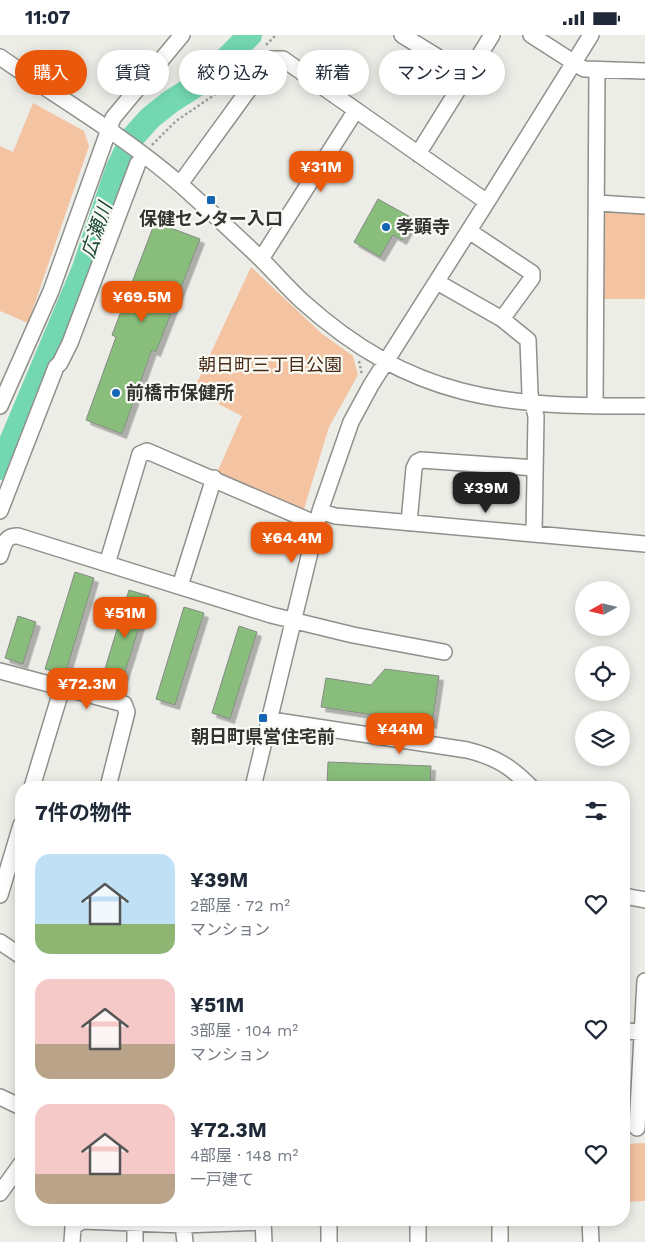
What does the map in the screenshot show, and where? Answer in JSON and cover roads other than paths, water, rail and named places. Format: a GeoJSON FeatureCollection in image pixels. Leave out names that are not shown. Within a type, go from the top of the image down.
{"type":"FeatureCollection","features":[{"type":"Feature","properties":{"kind":"street"},"geometry":{"type":"LineString","coordinates":[[0,406],[50,291],[114,133],[113,118],[182,35]]}},
{"type":"Feature","properties":{"kind":"street"},"geometry":{"type":"LineString","coordinates":[[402,35],[426,50]]}},
{"type":"Feature","properties":{"kind":"street"},"geometry":{"type":"LineString","coordinates":[[483,50],[492,35]]}},
{"type":"Feature","properties":{"kind":"street"},"geometry":{"type":"LineString","coordinates":[[531,35],[584,69],[645,71]]}},
{"type":"Feature","properties":{"kind":"street"},"geometry":{"type":"LineString","coordinates":[[255,781],[271,720],[318,518],[351,422],[385,362],[488,202],[591,35]]}},
{"type":"Feature","properties":{"kind":"street"},"geometry":{"type":"LineString","coordinates":[[0,57],[114,133],[180,184],[313,310],[339,331],[385,362],[451,390],[490,399],[532,404],[645,406]]}},
{"type":"Feature","properties":{"kind":"street"},"geometry":{"type":"LineString","coordinates":[[180,184],[271,59],[282,59],[488,202]]}},
{"type":"Feature","properties":{"kind":"street"},"geometry":{"type":"LineString","coordinates":[[595,406],[597,70]]}},
{"type":"Feature","properties":{"kind":"street"},"geometry":{"type":"LineString","coordinates":[[418,154],[455,95]]}},
{"type":"Feature","properties":{"kind":"street"},"geometry":{"type":"LineString","coordinates":[[261,259],[356,110]]}},
{"type":"Feature","properties":{"kind":"street"},"geometry":{"type":"LineString","coordinates":[[0,511],[56,367],[70,343],[141,154]]}},
{"type":"Feature","properties":{"kind":"street"},"geometry":{"type":"LineString","coordinates":[[597,203],[645,206]]}},
{"type":"Feature","properties":{"kind":"street"},"geometry":{"type":"LineString","coordinates":[[469,231],[532,273],[532,277],[502,319]]}},
{"type":"Feature","properties":{"kind":"street"},"geometry":{"type":"LineString","coordinates":[[437,282],[502,319],[528,340],[532,404],[536,417],[534,534]]}},
{"type":"Feature","properties":{"kind":"street"},"geometry":{"type":"LineString","coordinates":[[108,564],[140,454],[147,451],[318,518],[335,516],[645,544]]}},
{"type":"Feature","properties":{"kind":"street"},"geometry":{"type":"LineString","coordinates":[[409,523],[414,467],[421,460],[535,468]]}},
{"type":"Feature","properties":{"kind":"street"},"geometry":{"type":"LineString","coordinates":[[180,586],[214,478]]}},
{"type":"Feature","properties":{"kind":"street"},"geometry":{"type":"LineString","coordinates":[[0,556],[6,538],[16,536],[294,621],[353,635],[444,652]]}},
{"type":"Feature","properties":{"kind":"street"},"geometry":{"type":"LineString","coordinates":[[0,671],[122,703],[126,706],[127,712],[110,781]]}},
{"type":"Feature","properties":{"kind":"street"},"geometry":{"type":"LineString","coordinates":[[34,781],[62,688]]}},
{"type":"Feature","properties":{"kind":"street"},"geometry":{"type":"LineString","coordinates":[[271,720],[467,750],[492,757],[516,772],[525,781]]}},
{"type":"Feature","properties":{"kind":"street"},"geometry":{"type":"LineString","coordinates":[[0,895],[15,845]]}},
{"type":"Feature","properties":{"kind":"street"},"geometry":{"type":"LineString","coordinates":[[630,897],[645,900]]}},
{"type":"Feature","properties":{"kind":"street"},"geometry":{"type":"LineString","coordinates":[[0,942],[15,952]]}},
{"type":"Feature","properties":{"kind":"street"},"geometry":{"type":"LineString","coordinates":[[635,1128],[645,981]]}},
{"type":"Feature","properties":{"kind":"street"},"geometry":{"type":"LineString","coordinates":[[630,1031],[641,1032]]}},
{"type":"Feature","properties":{"kind":"street"},"geometry":{"type":"LineString","coordinates":[[0,1097],[15,1104]]}},
{"type":"Feature","properties":{"kind":"street"},"geometry":{"type":"LineString","coordinates":[[0,1193],[15,1172]]}},
{"type":"Feature","properties":{"kind":"street"},"geometry":{"type":"LineString","coordinates":[[72,1242],[74,1226]]}},
{"type":"Feature","properties":{"kind":"street"},"geometry":{"type":"LineString","coordinates":[[134,1242],[135,1226]]}},
{"type":"Feature","properties":{"kind":"street"},"geometry":{"type":"LineString","coordinates":[[183,1226],[185,1242]]}},
{"type":"Feature","properties":{"kind":"street"},"geometry":{"type":"LineString","coordinates":[[263,1226],[264,1242]]}},
{"type":"Feature","properties":{"kind":"street"},"geometry":{"type":"LineString","coordinates":[[329,1226],[329,1242]]}},
{"type":"Feature","properties":{"kind":"street"},"geometry":{"type":"LineString","coordinates":[[418,1226],[418,1242]]}},
{"type":"Feature","properties":{"kind":"street"},"geometry":{"type":"LineString","coordinates":[[500,1226],[500,1242]]}},
{"type":"Feature","properties":{"kind":"street"},"geometry":{"type":"LineString","coordinates":[[590,1226],[591,1242]]}},
{"type":"Feature","properties":{"kind":"waterway","name":"広瀬川"},"geometry":{"type":"LineString","coordinates":[[0,468],[83,271],[117,170],[132,138],[150,118],[170,102],[206,79],[250,35]]}},
{"type":"Feature","properties":{"kind":"place","name":"保健センター入口"},"geometry":{"type":"Point","coordinates":[211,200]}},
{"type":"Feature","properties":{"kind":"place","name":"孝顕寺"},"geometry":{"type":"Point","coordinates":[386,227]}},
{"type":"Feature","properties":{"kind":"place","name":"前橋市保健所"},"geometry":{"type":"Point","coordinates":[116,393]}},
{"type":"Feature","properties":{"kind":"place","name":"朝日町県営住宅前"},"geometry":{"type":"Point","coordinates":[263,718]}},
{"type":"Feature","properties":{"kind":"park label","name":"朝日町三丁目公園"},"geometry":{"type":"Point","coordinates":[270,365]}}]}
